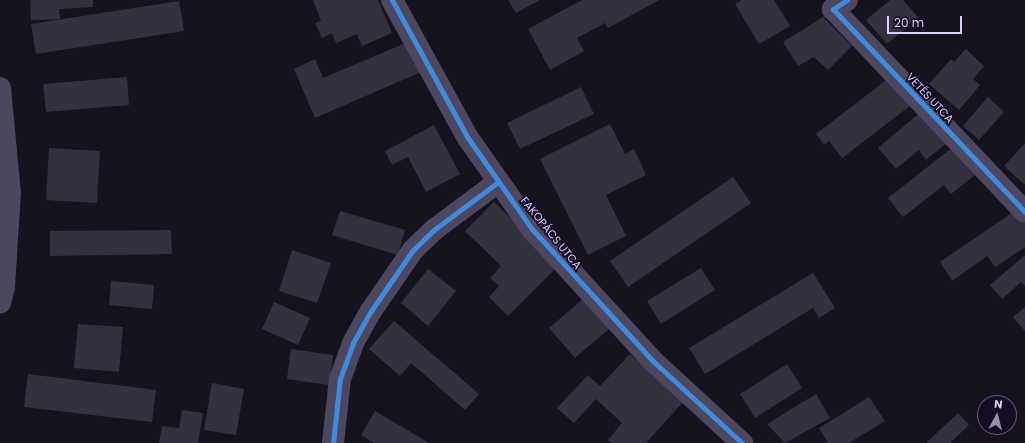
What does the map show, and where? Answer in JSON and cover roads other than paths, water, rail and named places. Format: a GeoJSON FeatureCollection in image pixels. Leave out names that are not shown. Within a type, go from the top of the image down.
{"type":"FeatureCollection","features":[{"type":"Feature","properties":{"kind":"street","name":"FAKOPÁCS UTCA"},"geometry":{"type":"LineString","coordinates":[[392,0],[468,138],[532,229],[584,288],[654,362],[742,443]]}},
{"type":"Feature","properties":{"kind":"street","name":"VETÉS UTCA"},"geometry":{"type":"LineString","coordinates":[[847,0],[833,9],[1025,212]]}},
{"type":"Feature","properties":{"kind":"street"},"geometry":{"type":"LineString","coordinates":[[0,88],[10,193],[4,287],[0,303]]}},
{"type":"Feature","properties":{"kind":"street"},"geometry":{"type":"LineString","coordinates":[[333,443],[340,379],[353,343],[371,311],[413,250],[435,229],[498,182]]}}]}
